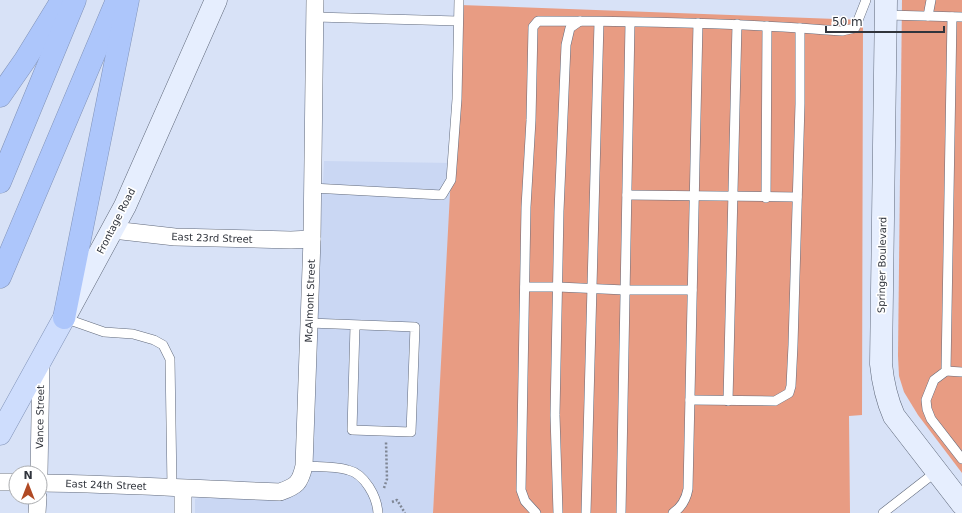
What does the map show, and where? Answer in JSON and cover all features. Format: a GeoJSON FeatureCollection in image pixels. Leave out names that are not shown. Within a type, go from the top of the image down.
{"type":"FeatureCollection","features":[{"type":"Feature","properties":{"kind":"highway"},"geometry":{"type":"LineString","coordinates":[[0,96],[25,60],[62,0]]}},
{"type":"Feature","properties":{"kind":"highway"},"geometry":{"type":"LineString","coordinates":[[0,182],[75,0]]}},
{"type":"Feature","properties":{"kind":"highway"},"geometry":{"type":"LineString","coordinates":[[0,277],[117,0]]}},
{"type":"Feature","properties":{"kind":"highway"},"geometry":{"type":"LineString","coordinates":[[64,318],[128,0]]}},
{"type":"Feature","properties":{"kind":"main road","name":"Frontage Road"},"geometry":{"type":"LineString","coordinates":[[0,434],[125,206],[216,0]]}},
{"type":"Feature","properties":{"kind":"main road","name":"Springer Boulevard"},"geometry":{"type":"LineString","coordinates":[[886,7],[880,364],[886,399],[894,416],[962,504]]}},
{"type":"Feature","properties":{"kind":"street","name":"McAlmont Street"},"geometry":{"type":"LineString","coordinates":[[178,488],[280,492],[296,485],[302,476],[304,466],[312,239],[315,8]]}},
{"type":"Feature","properties":{"kind":"street","name":"East 23rd Street"},"geometry":{"type":"LineString","coordinates":[[113,230],[175,237],[291,240],[312,239]]}},
{"type":"Feature","properties":{"kind":"street","name":"Vance Street"},"geometry":{"type":"LineString","coordinates":[[39,465],[41,361]]}},
{"type":"Feature","properties":{"kind":"street","name":"East 24th Street"},"geometry":{"type":"LineString","coordinates":[[48,483],[178,488]]}},
{"type":"Feature","properties":{"kind":"street"},"geometry":{"type":"LineString","coordinates":[[178,488],[183,513]]}},
{"type":"Feature","properties":{"kind":"lane"},"geometry":{"type":"LineString","coordinates":[[312,188],[442,195],[452,180],[457,99],[459,0]]}},
{"type":"Feature","properties":{"kind":"lane"},"geometry":{"type":"LineString","coordinates":[[536,513],[525,501],[521,490],[526,208],[531,120],[533,27],[538,21],[580,21],[737,24],[842,31],[855,28],[866,0]]}},
{"type":"Feature","properties":{"kind":"lane"},"geometry":{"type":"LineString","coordinates":[[928,16],[931,0]]}},
{"type":"Feature","properties":{"kind":"lane"},"geometry":{"type":"LineString","coordinates":[[886,7],[928,16],[962,17]]}},
{"type":"Feature","properties":{"kind":"lane"},"geometry":{"type":"LineString","coordinates":[[315,8],[458,22]]}},
{"type":"Feature","properties":{"kind":"lane"},"geometry":{"type":"LineString","coordinates":[[946,371],[952,17]]}},
{"type":"Feature","properties":{"kind":"lane"},"geometry":{"type":"LineString","coordinates":[[558,513],[555,415],[559,211],[566,45],[570,28],[580,21]]}},
{"type":"Feature","properties":{"kind":"lane"},"geometry":{"type":"LineString","coordinates":[[586,513],[599,22]]}},
{"type":"Feature","properties":{"kind":"lane"},"geometry":{"type":"LineString","coordinates":[[621,513],[630,23]]}},
{"type":"Feature","properties":{"kind":"lane"},"geometry":{"type":"LineString","coordinates":[[674,513],[680,508],[686,499],[688,489],[698,23]]}},
{"type":"Feature","properties":{"kind":"lane"},"geometry":{"type":"LineString","coordinates":[[728,401],[737,24]]}},
{"type":"Feature","properties":{"kind":"lane"},"geometry":{"type":"LineString","coordinates":[[766,198],[767,26]]}},
{"type":"Feature","properties":{"kind":"lane"},"geometry":{"type":"LineString","coordinates":[[690,400],[774,401],[789,393],[791,386],[794,345],[800,104],[800,28]]}},
{"type":"Feature","properties":{"kind":"lane"},"geometry":{"type":"LineString","coordinates":[[627,196],[797,197]]}},
{"type":"Feature","properties":{"kind":"lane"},"geometry":{"type":"LineString","coordinates":[[525,287],[625,290],[692,290]]}},
{"type":"Feature","properties":{"kind":"lane"},"geometry":{"type":"LineString","coordinates":[[64,318],[104,332],[133,334],[154,340],[163,345],[170,359],[178,488]]}},
{"type":"Feature","properties":{"kind":"lane"},"geometry":{"type":"LineString","coordinates":[[309,323],[355,326],[415,327],[411,432],[352,430],[355,326]]}},
{"type":"Feature","properties":{"kind":"lane"},"geometry":{"type":"LineString","coordinates":[[962,372],[946,371],[934,380],[926,400],[927,409],[931,419],[962,459]]}},
{"type":"Feature","properties":{"kind":"lane"},"geometry":{"type":"LineString","coordinates":[[304,466],[349,470],[364,480],[375,496],[378,513]]}},
{"type":"Feature","properties":{"kind":"lane"},"geometry":{"type":"LineString","coordinates":[[883,513],[937,471]]}},
{"type":"Feature","properties":{"kind":"path"},"geometry":{"type":"LineString","coordinates":[[384,489],[387,479],[386,440]]}},
{"type":"Feature","properties":{"kind":"path"},"geometry":{"type":"LineString","coordinates":[[392,502],[397,500],[405,513]]}},
{"type":"Feature","properties":{"kind":"shaded area"},"geometry":{"type":"Polygon","coordinates":[[[902,0],[962,0],[962,473],[918,415],[904,392],[899,376],[902,0]]]}},
{"type":"Feature","properties":{"kind":"shaded area"},"geometry":{"type":"Polygon","coordinates":[[[460,5],[863,20],[862,415],[849,416],[850,513],[433,513],[460,5]]]}},
{"type":"Feature","properties":{"kind":"shaded area"},"geometry":{"type":"Polygon","coordinates":[[[324,161],[453,163],[433,513],[195,513],[195,499],[204,497],[281,500],[297,494],[309,483],[324,161]]]}}]}
